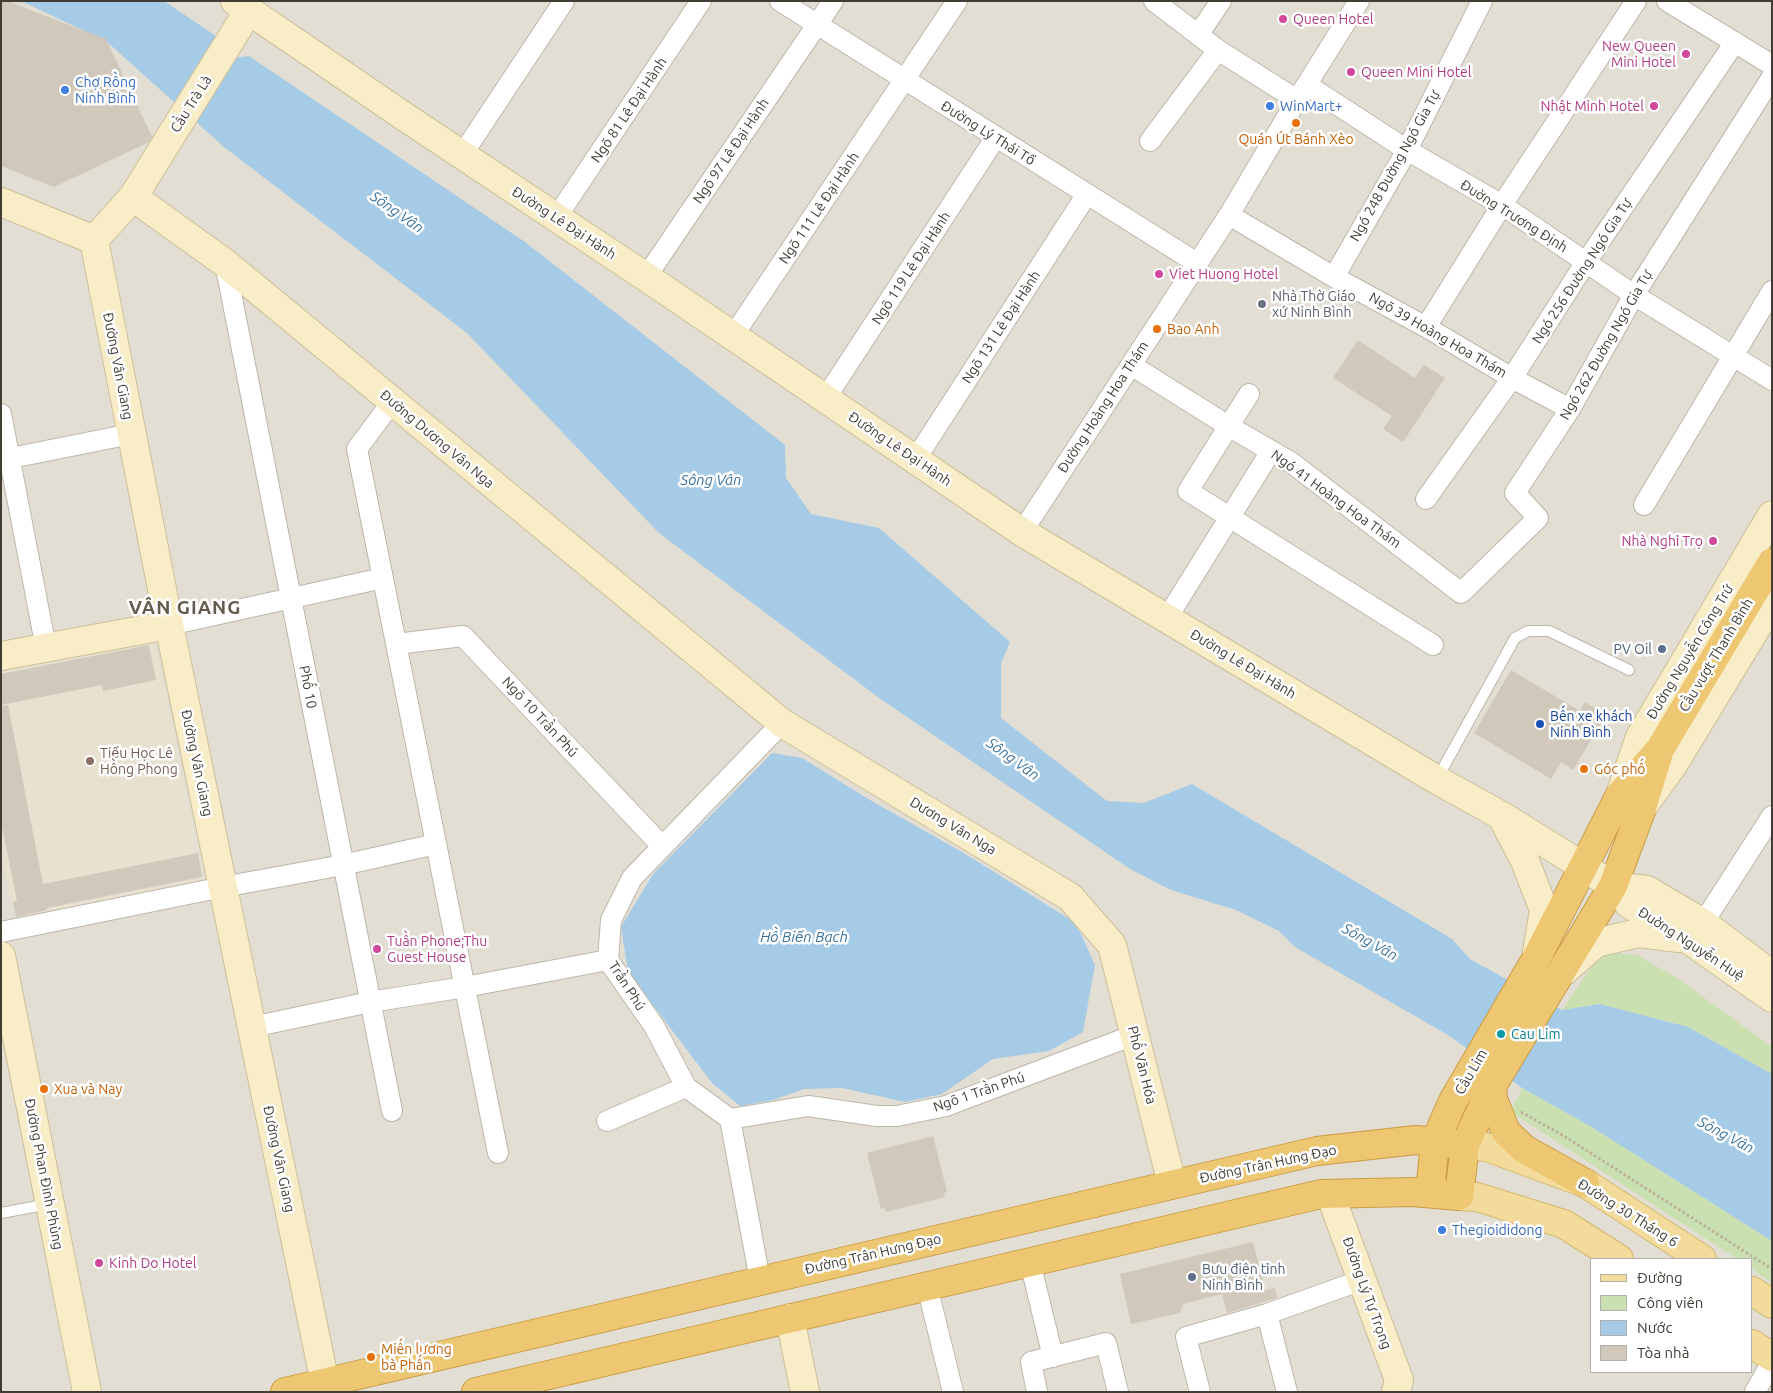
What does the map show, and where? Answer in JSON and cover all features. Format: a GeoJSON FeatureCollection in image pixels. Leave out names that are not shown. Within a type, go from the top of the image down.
{"type":"FeatureCollection","features":[{"type":"Feature","properties":{"kind":"highway","name":"Cầu vượt Thanh Bình"},"geometry":{"type":"LineString","coordinates":[[1660,749],[1772,562]]}},
{"type":"Feature","properties":{"kind":"highway","name":"Đường Nguyễn Công Trứ"},"geometry":{"type":"LineString","coordinates":[[1536,959],[1584,867],[1631,801],[1660,749]]}},
{"type":"Feature","properties":{"kind":"highway","name":"Đường Nguyễn Công Trứ"},"geometry":{"type":"LineString","coordinates":[[1561,974],[1613,886],[1631,801]]}},
{"type":"Feature","properties":{"kind":"highway","name":"Cầu Lim"},"geometry":{"type":"LineString","coordinates":[[1459,1196],[1465,1145],[1481,1079],[1536,959]]}},
{"type":"Feature","properties":{"kind":"highway","name":"Cầu Lim"},"geometry":{"type":"LineString","coordinates":[[1430,1193],[1435,1142],[1453,1101],[1481,1079],[1561,974]]}},
{"type":"Feature","properties":{"kind":"highway"},"geometry":{"type":"LineString","coordinates":[[1481,1079],[1493,1099],[1506,1132],[1524,1149],[1585,1183]]}},
{"type":"Feature","properties":{"kind":"highway"},"geometry":{"type":"LineString","coordinates":[[1317,1151],[1395,1133],[1432,1116],[1453,1101]]}},
{"type":"Feature","properties":{"kind":"highway","name":"Đường Trân Hưng Đạo"},"geometry":{"type":"LineString","coordinates":[[285,1392],[326,1387],[771,1278],[1317,1151],[1416,1140],[1465,1145]]}},
{"type":"Feature","properties":{"kind":"highway"},"geometry":{"type":"LineString","coordinates":[[476,1392],[1321,1194],[1412,1192],[1459,1196]]}},
{"type":"Feature","properties":{"kind":"highway"},"geometry":{"type":"LineString","coordinates":[[771,1278],[790,1318]]}},
{"type":"Feature","properties":{"kind":"main road","name":"Đường 30 Tháng 6"},"geometry":{"type":"LineString","coordinates":[[1465,1145],[1486,1146],[1585,1183],[1700,1258]]}},
{"type":"Feature","properties":{"kind":"main road"},"geometry":{"type":"LineString","coordinates":[[1459,1196],[1477,1198],[1564,1224],[1618,1258]]}},
{"type":"Feature","properties":{"kind":"main road"},"geometry":{"type":"LineString","coordinates":[[1753,1293],[1772,1304]]}},
{"type":"Feature","properties":{"kind":"main road"},"geometry":{"type":"LineString","coordinates":[[1753,1345],[1772,1357]]}},
{"type":"Feature","properties":{"kind":"street"},"geometry":{"type":"LineString","coordinates":[[462,156],[564,1]]}},
{"type":"Feature","properties":{"kind":"street","name":"Ngõ 81 Lê Đại Hành"},"geometry":{"type":"LineString","coordinates":[[556,218],[701,1]]}},
{"type":"Feature","properties":{"kind":"street","name":"Đường Lý Thái Tổ"},"geometry":{"type":"LineString","coordinates":[[780,1],[1197,263]]}},
{"type":"Feature","properties":{"kind":"street","name":"Ngõ 97 Lê Đại Hành"},"geometry":{"type":"LineString","coordinates":[[646,277],[833,1]]}},
{"type":"Feature","properties":{"kind":"street","name":"Ngõ 111 Lê Đại Hành"},"geometry":{"type":"LineString","coordinates":[[733,336],[957,1]]}},
{"type":"Feature","properties":{"kind":"street","name":"Đuờng Trương Định"},"geometry":{"type":"LineString","coordinates":[[1154,1],[1218,50],[1302,92],[1502,205],[1634,296],[1772,380]]}},
{"type":"Feature","properties":{"kind":"street"},"geometry":{"type":"LineString","coordinates":[[1198,35],[1221,1]]}},
{"type":"Feature","properties":{"kind":"street","name":"Đường Hoàng Hoa Thám"},"geometry":{"type":"LineString","coordinates":[[1022,532],[1229,215],[1359,1]]}},
{"type":"Feature","properties":{"kind":"street","name":"Ngó 248 Đuờng Ngó Gia Tự"},"geometry":{"type":"LineString","coordinates":[[1334,277],[1407,150],[1482,1]]}},
{"type":"Feature","properties":{"kind":"street"},"geometry":{"type":"LineString","coordinates":[[1426,327],[1502,205],[1636,1]]}},
{"type":"Feature","properties":{"kind":"street"},"geometry":{"type":"LineString","coordinates":[[1667,1],[1772,65]]}},
{"type":"Feature","properties":{"kind":"street","name":"Đường Lê Đại Hành"},"geometry":{"type":"LineString","coordinates":[[247,4],[462,156],[646,277],[1022,532],[1437,780],[1502,816],[1584,867]]}},
{"type":"Feature","properties":{"kind":"street","name":"Cầu Trà Là"},"geometry":{"type":"LineString","coordinates":[[133,197],[247,4]]}},
{"type":"Feature","properties":{"kind":"street","name":"Ngó 256 Đuờng Ngó Gia Tự"},"geometry":{"type":"LineString","coordinates":[[1426,499],[1512,378],[1586,262],[1735,42]]}},
{"type":"Feature","properties":{"kind":"street"},"geometry":{"type":"LineString","coordinates":[[1150,141],[1218,50]]}},
{"type":"Feature","properties":{"kind":"street","name":"Ngó 262 Đuờng Ngó Gia Tự"},"geometry":{"type":"LineString","coordinates":[[1461,593],[1538,518],[1515,493],[1570,409],[1634,296],[1772,77]]}},
{"type":"Feature","properties":{"kind":"street","name":"Ngõ 119 Lê Đại Hành"},"geometry":{"type":"LineString","coordinates":[[826,399],[996,137]]}},
{"type":"Feature","properties":{"kind":"street","name":"Ngõ 131 Lê Đại Hành"},"geometry":{"type":"LineString","coordinates":[[915,460],[1087,194]]}},
{"type":"Feature","properties":{"kind":"street"},"geometry":{"type":"LineString","coordinates":[[1,202],[94,240],[133,197]]}},
{"type":"Feature","properties":{"kind":"street","name":"Đường Dương Vân Nga"},"geometry":{"type":"LineString","coordinates":[[133,197],[225,263],[782,723]]}},
{"type":"Feature","properties":{"kind":"street","name":"Ngõ 39 Hoàng Hoa Thám"},"geometry":{"type":"LineString","coordinates":[[1229,215],[1334,277],[1570,409]]}},
{"type":"Feature","properties":{"kind":"street","name":"Đường Vân Giang"},"geometry":{"type":"LineString","coordinates":[[94,240],[169,625],[326,1387]]}},
{"type":"Feature","properties":{"kind":"street","name":"Phố 10"},"geometry":{"type":"LineString","coordinates":[[225,263],[392,1111]]}},
{"type":"Feature","properties":{"kind":"street"},"geometry":{"type":"LineString","coordinates":[[1644,505],[1732,354],[1772,291]]}},
{"type":"Feature","properties":{"kind":"street","name":"Ngó 41 Hoàng Hoa Thám"},"geometry":{"type":"LineString","coordinates":[[1131,365],[1292,463],[1461,593]]}},
{"type":"Feature","properties":{"kind":"street"},"geometry":{"type":"LineString","coordinates":[[1249,394],[1188,491],[1433,645]]}},
{"type":"Feature","properties":{"kind":"street"},"geometry":{"type":"LineString","coordinates":[[392,402],[357,449],[498,1153]]}},
{"type":"Feature","properties":{"kind":"street"},"geometry":{"type":"LineString","coordinates":[[1,414],[5,459],[46,648]]}},
{"type":"Feature","properties":{"kind":"street"},"geometry":{"type":"LineString","coordinates":[[5,459],[131,434]]}},
{"type":"Feature","properties":{"kind":"street"},"geometry":{"type":"LineString","coordinates":[[1167,618],[1271,451]]}},
{"type":"Feature","properties":{"kind":"street","name":"Đường Nguyễn Công Trứ"},"geometry":{"type":"LineString","coordinates":[[1631,801],[1640,737],[1772,515]]}},
{"type":"Feature","properties":{"kind":"street"},"geometry":{"type":"LineString","coordinates":[[1,656],[169,625],[383,578]]}},
{"type":"Feature","properties":{"kind":"street","name":"Đường Nguyễn Công Trứ"},"geometry":{"type":"LineString","coordinates":[[1631,801],[1673,765],[1772,602]]}},
{"type":"Feature","properties":{"kind":"street","name":"Ngõ 10 Trần Phú"},"geometry":{"type":"LineString","coordinates":[[396,644],[463,636],[662,846]]}},
{"type":"Feature","properties":{"kind":"street","name":"Trần Phú"},"geometry":{"type":"LineString","coordinates":[[730,1119],[686,1087],[654,1026],[608,960],[611,920],[632,878],[782,723]]}},
{"type":"Feature","properties":{"kind":"street","name":"Dương Vân Nga"},"geometry":{"type":"LineString","coordinates":[[782,723],[1070,897],[1112,945]]}},
{"type":"Feature","properties":{"kind":"street"},"geometry":{"type":"LineString","coordinates":[[1502,816],[1525,861],[1544,910],[1536,959]]}},
{"type":"Feature","properties":{"kind":"street"},"geometry":{"type":"LineString","coordinates":[[1561,974],[1596,943],[1639,934],[1696,931],[1772,816]]}},
{"type":"Feature","properties":{"kind":"street"},"geometry":{"type":"LineString","coordinates":[[1,932],[343,865],[436,844]]}},
{"type":"Feature","properties":{"kind":"street","name":"Đuờng Nguyễn Huệ"},"geometry":{"type":"LineString","coordinates":[[1584,867],[1613,886],[1629,904],[1696,931],[1770,989]]}},
{"type":"Feature","properties":{"kind":"street","name":"Phố Văn Hóa"},"geometry":{"type":"LineString","coordinates":[[1112,945],[1172,1184]]}},
{"type":"Feature","properties":{"kind":"street","name":"Đường Phan Đình Phùng"},"geometry":{"type":"LineString","coordinates":[[1,956],[86,1392]]}},
{"type":"Feature","properties":{"kind":"street"},"geometry":{"type":"LineString","coordinates":[[252,1027],[370,1002],[465,987],[608,960]]}},
{"type":"Feature","properties":{"kind":"street","name":"Ngõ 1 Trần Phú"},"geometry":{"type":"LineString","coordinates":[[730,1119],[808,1106],[878,1116],[898,1116],[946,1106],[1134,1035]]}},
{"type":"Feature","properties":{"kind":"street"},"geometry":{"type":"LineString","coordinates":[[607,1121],[686,1087]]}},
{"type":"Feature","properties":{"kind":"street"},"geometry":{"type":"LineString","coordinates":[[730,1119],[771,1278]]}},
{"type":"Feature","properties":{"kind":"street","name":"Đường Lý Tự Trọng"},"geometry":{"type":"LineString","coordinates":[[1330,1194],[1399,1380],[1396,1392]]}},
{"type":"Feature","properties":{"kind":"street"},"geometry":{"type":"LineString","coordinates":[[1030,1262],[1053,1357]]}},
{"type":"Feature","properties":{"kind":"street"},"geometry":{"type":"LineString","coordinates":[[1200,1392],[1186,1337],[1267,1314],[1362,1280]]}},
{"type":"Feature","properties":{"kind":"street"},"geometry":{"type":"LineString","coordinates":[[927,1286],[953,1392]]}},
{"type":"Feature","properties":{"kind":"street"},"geometry":{"type":"LineString","coordinates":[[1267,1314],[1286,1392]]}},
{"type":"Feature","properties":{"kind":"street"},"geometry":{"type":"LineString","coordinates":[[790,1318],[805,1392]]}},
{"type":"Feature","properties":{"kind":"street"},"geometry":{"type":"LineString","coordinates":[[1037,1392],[1031,1362],[1106,1343],[1118,1392]]}},
{"type":"Feature","properties":{"kind":"street"},"geometry":{"type":"LineString","coordinates":[[1755,1392],[1772,1362]]}},
{"type":"Feature","properties":{"kind":"lane"},"geometry":{"type":"LineString","coordinates":[[1437,780],[1515,638],[1528,631],[1549,631],[1629,670]]}},
{"type":"Feature","properties":{"kind":"lane"},"geometry":{"type":"LineString","coordinates":[[1,1213],[50,1204]]}},
{"type":"Feature","properties":{"kind":"path"},"geometry":{"type":"LineString","coordinates":[[1516,1109],[1564,1136],[1772,1269]]}},
{"type":"Feature","properties":{"kind":"shaded area"},"geometry":{"type":"Polygon","coordinates":[[[1,1],[1772,1],[1772,1392],[1,1392],[1,1]]]}},
{"type":"Feature","properties":{"kind":"shaded area","name":"Tiểu Học Lê Hồng Phong"},"geometry":{"type":"Polygon","coordinates":[[[154,638],[204,880],[16,920],[1,852],[1,671],[154,638]]]}},
{"type":"Feature","properties":{"kind":"green space"},"geometry":{"type":"Polygon","coordinates":[[[1601,952],[1637,955],[1677,978],[1772,1047],[1772,1074],[1688,1027],[1600,1004],[1562,1010],[1601,952]]]}},
{"type":"Feature","properties":{"kind":"green space"},"geometry":{"type":"Polygon","coordinates":[[[1522,1088],[1590,1126],[1772,1241],[1772,1283],[1753,1270],[1753,1258],[1735,1258],[1511,1112],[1522,1088]]]}},
{"type":"Feature","properties":{"kind":"water","name":"Sông Vân"},"geometry":{"type":"Polygon","coordinates":[[[21,1],[164,1],[219,38],[234,58],[249,56],[525,242],[785,445],[786,478],[811,514],[879,528],[1010,642],[1001,663],[1001,718],[1107,801],[1144,803],[1192,784],[1452,939],[1470,959],[1562,1010],[1600,1004],[1688,1027],[1772,1074],[1772,1241],[1590,1126],[1522,1088],[1448,1035],[1295,947],[1279,931],[1236,910],[1171,890],[1130,869],[882,700],[659,533],[467,333],[224,147],[106,41],[21,1]]]}},
{"type":"Feature","properties":{"kind":"water","name":"Hồ Biển Bạch"},"geometry":{"type":"Polygon","coordinates":[[[772,753],[802,758],[870,800],[962,852],[1076,923],[1095,965],[1083,1032],[1049,1051],[993,1059],[942,1094],[905,1102],[842,1088],[804,1089],[773,1100],[740,1106],[712,1083],[628,972],[621,927],[653,874],[772,753]]]}},
{"type":"Feature","properties":{"kind":"building","name":"Chợ Rồng Ninh Bình"},"geometry":{"type":"Polygon","coordinates":[[[1,1],[7,1],[106,39],[152,137],[149,142],[54,187],[1,166],[1,1]]]}},
{"type":"Feature","properties":{"kind":"building"},"geometry":{"type":"Polygon","coordinates":[[[1358,340],[1415,378],[1424,365],[1445,378],[1403,442],[1383,429],[1392,416],[1333,378],[1358,340]]]}},
{"type":"Feature","properties":{"kind":"building"},"geometry":{"type":"Polygon","coordinates":[[[149,645],[156,680],[103,691],[102,685],[1,705],[1,674],[149,645]]]}},
{"type":"Feature","properties":{"kind":"building","name":"Bến xe khách Ninh Bình"},"geometry":{"type":"Polygon","coordinates":[[[1511,670],[1580,711],[1585,702],[1606,715],[1573,770],[1561,762],[1551,779],[1474,733],[1511,670]]]}},
{"type":"Feature","properties":{"kind":"building"},"geometry":{"type":"Polygon","coordinates":[[[8,705],[43,884],[198,853],[202,877],[47,908],[47,910],[16,917],[13,902],[17,901],[1,822],[1,706],[8,705]]]}},
{"type":"Feature","properties":{"kind":"building"},"geometry":{"type":"Polygon","coordinates":[[[933,1136],[947,1192],[944,1193],[945,1197],[886,1212],[885,1208],[881,1209],[867,1153],[933,1136]]]}},
{"type":"Feature","properties":{"kind":"building"},"geometry":{"type":"Polygon","coordinates":[[[1253,1242],[1265,1290],[1275,1288],[1277,1298],[1227,1313],[1222,1294],[1183,1304],[1180,1313],[1131,1324],[1120,1274],[1253,1242]]]}},
{"type":"Feature","properties":{"kind":"place","name":"Queen Hotel"},"geometry":{"type":"Point","coordinates":[1283,19]}},
{"type":"Feature","properties":{"kind":"place","name":"New Queen Mini Hotel"},"geometry":{"type":"Point","coordinates":[1686,54]}},
{"type":"Feature","properties":{"kind":"place","name":"Queen Mini Hotel"},"geometry":{"type":"Point","coordinates":[1351,72]}},
{"type":"Feature","properties":{"kind":"place","name":"Chợ Rồng Ninh Bình"},"geometry":{"type":"Point","coordinates":[65,90]}},
{"type":"Feature","properties":{"kind":"place","name":"WinMart+"},"geometry":{"type":"Point","coordinates":[1270,106]}},
{"type":"Feature","properties":{"kind":"place","name":"Nhật Minh Hotel"},"geometry":{"type":"Point","coordinates":[1654,106]}},
{"type":"Feature","properties":{"kind":"place","name":"Quán Út Bánh Xèo"},"geometry":{"type":"Point","coordinates":[1296,123]}},
{"type":"Feature","properties":{"kind":"place","name":"Viet Huong Hotel"},"geometry":{"type":"Point","coordinates":[1159,274]}},
{"type":"Feature","properties":{"kind":"place","name":"Nhà Thờ Giáo xứ Ninh Bình"},"geometry":{"type":"Point","coordinates":[1262,304]}},
{"type":"Feature","properties":{"kind":"place","name":"Bao Anh"},"geometry":{"type":"Point","coordinates":[1157,329]}},
{"type":"Feature","properties":{"kind":"place","name":"Nhà Nghỉ Trọ"},"geometry":{"type":"Point","coordinates":[1713,541]}},
{"type":"Feature","properties":{"kind":"place","name":"PV Oil"},"geometry":{"type":"Point","coordinates":[1662,649]}},
{"type":"Feature","properties":{"kind":"place","name":"Bến xe khách Ninh Bình"},"geometry":{"type":"Point","coordinates":[1540,724]}},
{"type":"Feature","properties":{"kind":"place","name":"Tiểu Học Lê Hồng Phong"},"geometry":{"type":"Point","coordinates":[90,761]}},
{"type":"Feature","properties":{"kind":"place","name":"Góc phố"},"geometry":{"type":"Point","coordinates":[1584,769]}},
{"type":"Feature","properties":{"kind":"place","name":"Tuần Phone;Thu Guest House"},"geometry":{"type":"Point","coordinates":[377,949]}},
{"type":"Feature","properties":{"kind":"place","name":"Cau Lim"},"geometry":{"type":"Point","coordinates":[1501,1034]}},
{"type":"Feature","properties":{"kind":"place","name":"Xua và Nay"},"geometry":{"type":"Point","coordinates":[44,1089]}},
{"type":"Feature","properties":{"kind":"place","name":"Thegioididong"},"geometry":{"type":"Point","coordinates":[1442,1230]}},
{"type":"Feature","properties":{"kind":"place","name":"Kinh Do Hotel"},"geometry":{"type":"Point","coordinates":[99,1263]}},
{"type":"Feature","properties":{"kind":"place","name":"Bưu điện tỉnh Ninh Bình"},"geometry":{"type":"Point","coordinates":[1192,1277]}},
{"type":"Feature","properties":{"kind":"place","name":"Miến lương bà Phấn"},"geometry":{"type":"Point","coordinates":[371,1357]}},
{"type":"Feature","properties":{"kind":"district","name":"VÂN GIANG"},"geometry":{"type":"Point","coordinates":[185,608]}}]}
